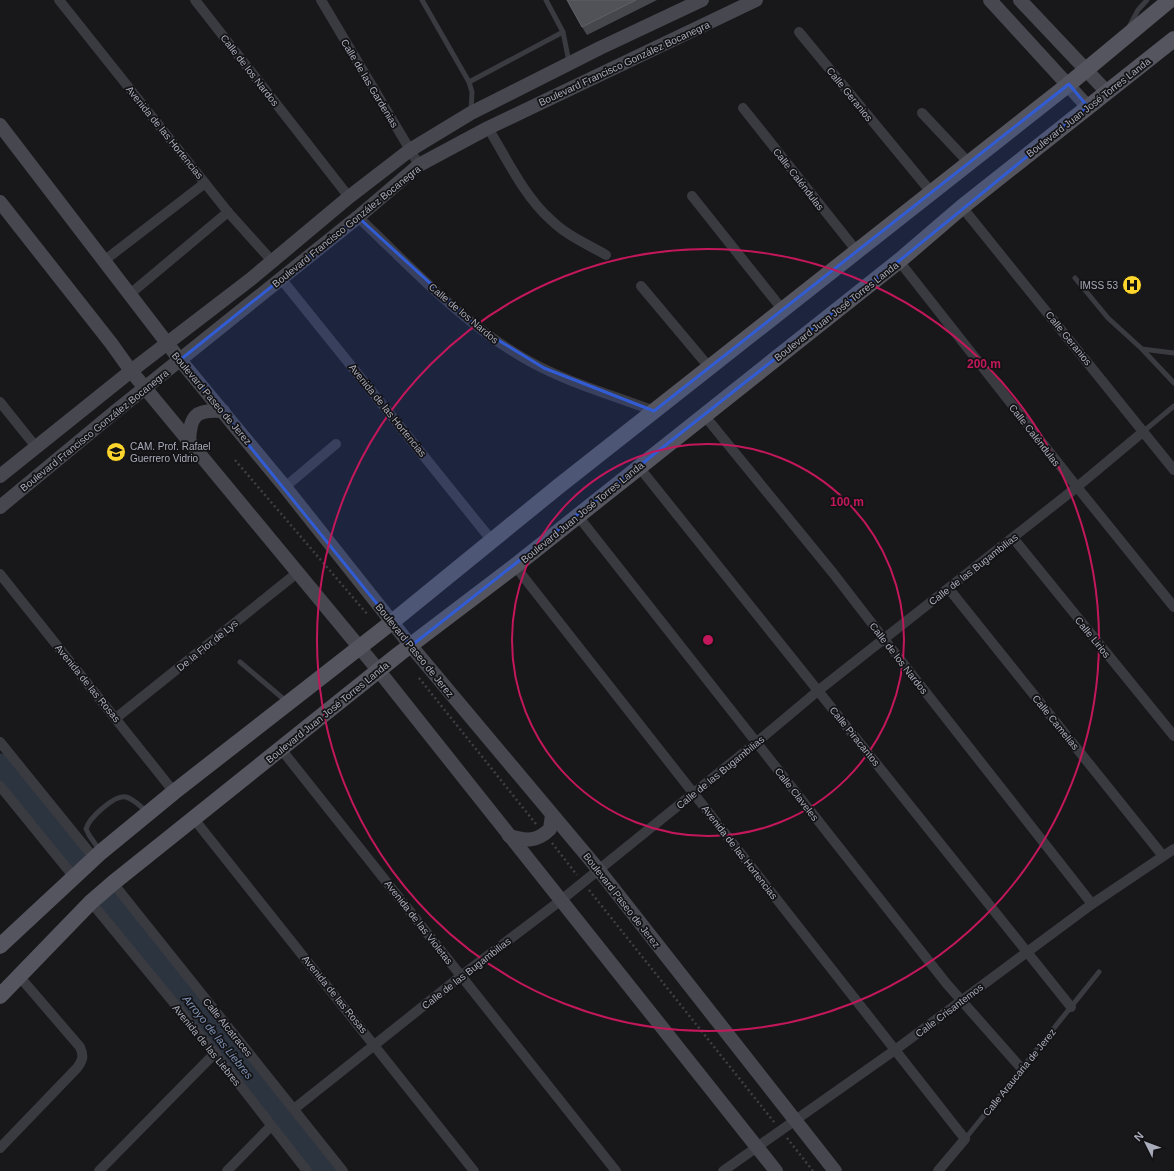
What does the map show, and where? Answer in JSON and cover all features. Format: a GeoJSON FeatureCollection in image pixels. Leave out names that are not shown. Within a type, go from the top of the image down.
{"type":"FeatureCollection","features":[{"type":"Feature","properties":{"kind":"main road","name":"Boulevard Francisco González Bocanegra"},"geometry":{"type":"LineString","coordinates":[[0,476],[410,150],[471,113],[569,63],[702,0]]}},
{"type":"Feature","properties":{"kind":"main road","name":"Boulevard Francisco González Bocanegra"},"geometry":{"type":"LineString","coordinates":[[0,507],[145,388],[282,280],[419,165],[488,128],[756,0]]}},
{"type":"Feature","properties":{"kind":"main road"},"geometry":{"type":"LineString","coordinates":[[990,0],[1069,84],[1088,107]]}},
{"type":"Feature","properties":{"kind":"main road"},"geometry":{"type":"LineString","coordinates":[[1020,0],[1087,69],[1107,92]]}},
{"type":"Feature","properties":{"kind":"main road"},"geometry":{"type":"LineString","coordinates":[[0,946],[97,855],[148,813],[360,648],[856,250],[1069,84],[1170,0]]}},
{"type":"Feature","properties":{"kind":"main road","name":"Boulevard Juan José Torres Landa"},"geometry":{"type":"LineString","coordinates":[[0,996],[91,902],[113,883],[899,261],[962,207],[1174,39]]}},
{"type":"Feature","properties":{"kind":"main road"},"geometry":{"type":"LineString","coordinates":[[556,95],[570,80],[569,63]]}},
{"type":"Feature","properties":{"kind":"main road","name":"Boulevard Paseo de Jerez"},"geometry":{"type":"LineString","coordinates":[[0,125],[180,360],[285,487],[387,626],[411,646],[598,869],[835,1171]]}},
{"type":"Feature","properties":{"kind":"main road"},"geometry":{"type":"LineString","coordinates":[[0,202],[111,343],[131,371],[379,671],[776,1171]]}},
{"type":"Feature","properties":{"kind":"main road"},"geometry":{"type":"LineString","coordinates":[[189,442],[191,423],[198,414],[203,411],[223,411]]}},
{"type":"Feature","properties":{"kind":"main road"},"geometry":{"type":"LineString","coordinates":[[509,836],[523,840],[534,840],[545,834],[550,829],[552,815]]}},
{"type":"Feature","properties":{"kind":"street","name":"Avenida de las Hortencias"},"geometry":{"type":"LineString","coordinates":[[60,0],[228,212],[272,261]]}},
{"type":"Feature","properties":{"kind":"street","name":"Calle de los Nardos"},"geometry":{"type":"LineString","coordinates":[[195,0],[349,197]]}},
{"type":"Feature","properties":{"kind":"street","name":"Calle de las Gardenias"},"geometry":{"type":"LineString","coordinates":[[321,0],[419,165]]}},
{"type":"Feature","properties":{"kind":"street","name":"Calle Geranios"},"geometry":{"type":"LineString","coordinates":[[799,32],[930,192]]}},
{"type":"Feature","properties":{"kind":"street","name":"Calle Caléndulas"},"geometry":{"type":"LineString","coordinates":[[743,108],[856,250]]}},
{"type":"Feature","properties":{"kind":"street"},"geometry":{"type":"LineString","coordinates":[[922,113],[969,163]]}},
{"type":"Feature","properties":{"kind":"street"},"geometry":{"type":"LineString","coordinates":[[488,128],[539,209],[552,221],[574,237],[606,254]]}},
{"type":"Feature","properties":{"kind":"street"},"geometry":{"type":"LineString","coordinates":[[104,260],[206,183]]}},
{"type":"Feature","properties":{"kind":"street"},"geometry":{"type":"LineString","coordinates":[[692,196],[782,309]]}},
{"type":"Feature","properties":{"kind":"street","name":"Calle Geranios"},"geometry":{"type":"LineString","coordinates":[[962,207],[1174,470]]}},
{"type":"Feature","properties":{"kind":"street"},"geometry":{"type":"LineString","coordinates":[[130,294],[228,212]]}},
{"type":"Feature","properties":{"kind":"street","name":"Calle de los Nardos"},"geometry":{"type":"LineString","coordinates":[[358,217],[456,309],[502,345],[544,368],[654,411]]}},
{"type":"Feature","properties":{"kind":"street","name":"Calle Caléndulas"},"geometry":{"type":"LineString","coordinates":[[899,261],[1077,488],[1174,607]]}},
{"type":"Feature","properties":{"kind":"street","name":"Avenida de las Hortencias"},"geometry":{"type":"LineString","coordinates":[[282,280],[493,542]]}},
{"type":"Feature","properties":{"kind":"street"},"geometry":{"type":"LineString","coordinates":[[641,286],[709,367]]}},
{"type":"Feature","properties":{"kind":"street"},"geometry":{"type":"LineString","coordinates":[[0,402],[36,447]]}},
{"type":"Feature","properties":{"kind":"street","name":"Calle de los Nardos"},"geometry":{"type":"LineString","coordinates":[[704,415],[843,586],[1092,904]]}},
{"type":"Feature","properties":{"kind":"street","name":"Calle de las Bugambilias"},"geometry":{"type":"LineString","coordinates":[[294,1109],[461,976],[583,882],[757,742],[819,690],[1077,488],[1144,431]]}},
{"type":"Feature","properties":{"kind":"street"},"geometry":{"type":"LineString","coordinates":[[285,487],[336,444]]}},
{"type":"Feature","properties":{"kind":"street","name":"Calle Piracantos"},"geometry":{"type":"LineString","coordinates":[[639,466],[1071,1007]]}},
{"type":"Feature","properties":{"kind":"street","name":"Calle Claveles"},"geometry":{"type":"LineString","coordinates":[[578,516],[960,1001],[1021,1068]]}},
{"type":"Feature","properties":{"kind":"street","name":"Calle Lirios"},"geometry":{"type":"LineString","coordinates":[[1013,538],[1174,736]]}},
{"type":"Feature","properties":{"kind":"street","name":"Avenida de las Hortencias"},"geometry":{"type":"LineString","coordinates":[[514,566],[965,1139]]}},
{"type":"Feature","properties":{"kind":"street","name":"De la Flor de Lys"},"geometry":{"type":"LineString","coordinates":[[116,718],[297,573]]}},
{"type":"Feature","properties":{"kind":"street","name":"Avenida de las Rosas"},"geometry":{"type":"LineString","coordinates":[[0,574],[174,792]]}},
{"type":"Feature","properties":{"kind":"street","name":"Calle Camelias"},"geometry":{"type":"LineString","coordinates":[[949,589],[1163,856]]}},
{"type":"Feature","properties":{"kind":"street"},"geometry":{"type":"LineString","coordinates":[[0,742],[97,855]]}},
{"type":"Feature","properties":{"kind":"street","name":"Avenida de las Violetas"},"geometry":{"type":"LineString","coordinates":[[281,749],[616,1171]]}},
{"type":"Feature","properties":{"kind":"street"},"geometry":{"type":"LineString","coordinates":[[0,786],[74,877]]}},
{"type":"Feature","properties":{"kind":"street","name":"Avenida de las Rosas"},"geometry":{"type":"LineString","coordinates":[[194,819],[375,1044],[474,1171]]}},
{"type":"Feature","properties":{"kind":"street","name":"Calle Crisantemos"},"geometry":{"type":"LineString","coordinates":[[724,1171],[895,1050],[1026,951],[1092,904],[1174,849]]}},
{"type":"Feature","properties":{"kind":"street","name":"Calle Alcatraces"},"geometry":{"type":"LineString","coordinates":[[113,883],[343,1171]]}},
{"type":"Feature","properties":{"kind":"street","name":"Avenida de las Liebres"},"geometry":{"type":"LineString","coordinates":[[91,902],[215,1053],[307,1171]]}},
{"type":"Feature","properties":{"kind":"street"},"geometry":{"type":"LineString","coordinates":[[0,1148],[77,1068],[82,1060],[83,1054],[80,1047],[19,976]]}},
{"type":"Feature","properties":{"kind":"street"},"geometry":{"type":"LineString","coordinates":[[99,1171],[215,1053]]}},
{"type":"Feature","properties":{"kind":"street"},"geometry":{"type":"LineString","coordinates":[[227,1171],[271,1126]]}},
{"type":"Feature","properties":{"kind":"street","name":"Calle Araucaria de Jerez"},"geometry":{"type":"LineString","coordinates":[[938,1171],[965,1139]]}},
{"type":"Feature","properties":{"kind":"lane"},"geometry":{"type":"LineString","coordinates":[[422,0],[469,82],[472,92],[471,113]]}},
{"type":"Feature","properties":{"kind":"lane"},"geometry":{"type":"LineString","coordinates":[[546,0],[563,32],[569,63]]}},
{"type":"Feature","properties":{"kind":"lane"},"geometry":{"type":"LineString","coordinates":[[1125,38],[1138,10],[1147,0]]}},
{"type":"Feature","properties":{"kind":"lane"},"geometry":{"type":"LineString","coordinates":[[469,82],[563,32]]}},
{"type":"Feature","properties":{"kind":"lane"},"geometry":{"type":"LineString","coordinates":[[1076,278],[1108,318],[1142,349],[1174,383]]}},
{"type":"Feature","properties":{"kind":"lane"},"geometry":{"type":"LineString","coordinates":[[1142,349],[1174,353]]}},
{"type":"Feature","properties":{"kind":"lane"},"geometry":{"type":"LineString","coordinates":[[1144,431],[1174,406]]}},
{"type":"Feature","properties":{"kind":"lane"},"geometry":{"type":"LineString","coordinates":[[240,662],[288,703]]}},
{"type":"Feature","properties":{"kind":"lane"},"geometry":{"type":"LineString","coordinates":[[97,855],[86,829],[92,818],[115,799],[127,797],[148,813]]}},
{"type":"Feature","properties":{"kind":"lane","name":"Calle Araucaria de Jerez"},"geometry":{"type":"LineString","coordinates":[[965,1139],[1099,972]]}},
{"type":"Feature","properties":{"kind":"path"},"geometry":{"type":"LineString","coordinates":[[235,460],[387,626]]}},
{"type":"Feature","properties":{"kind":"path"},"geometry":{"type":"LineString","coordinates":[[414,673],[545,834],[813,1171]]}},
{"type":"Feature","properties":{"kind":"highlighted area"},"geometry":{"type":"Polygon","coordinates":[[[1069,84],[1088,107],[899,261],[411,646],[180,360],[358,217],[480,329],[544,368],[654,411],[1069,84]]]}},
{"type":"Feature","properties":{"kind":"building"},"geometry":{"type":"Polygon","coordinates":[[[567,0],[636,0],[582,27],[567,0]]]}},
{"type":"Feature","properties":{"kind":"waterway","name":"Arroyo de las Liebres"},"geometry":{"type":"LineString","coordinates":[[0,765],[74,858]]}},
{"type":"Feature","properties":{"kind":"waterway","name":"Arroyo de las Liebres"},"geometry":{"type":"LineString","coordinates":[[111,904],[325,1171]]}},
{"type":"Feature","properties":{"kind":"place","name":"IMSS 53"},"geometry":{"type":"Point","coordinates":[1132,285]}},
{"type":"Feature","properties":{"kind":"place","name":"CAM. Prof. Rafael Guerrero Vidrio"},"geometry":{"type":"Point","coordinates":[116,452]}}]}
